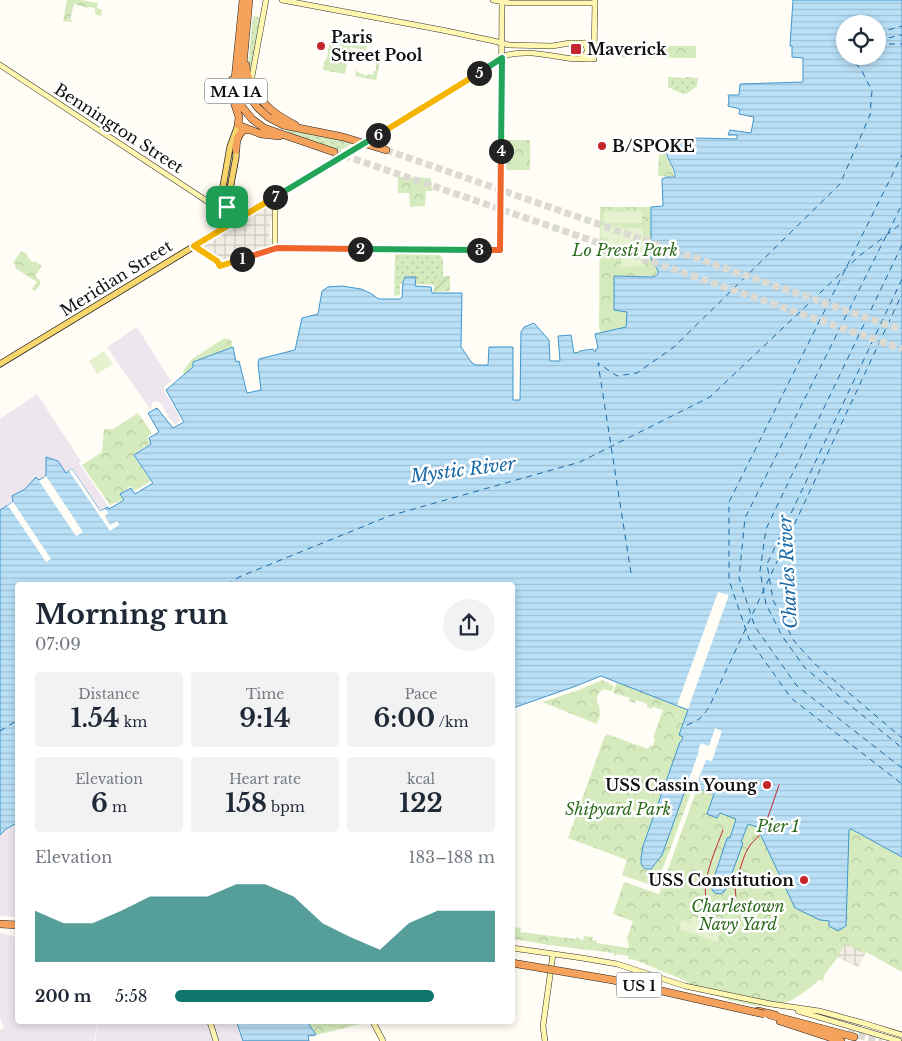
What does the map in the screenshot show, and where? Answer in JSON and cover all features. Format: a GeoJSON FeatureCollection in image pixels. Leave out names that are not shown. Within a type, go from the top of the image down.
{"type":"FeatureCollection","features":[{"type":"Feature","properties":{"kind":"highway","name":"MA 1A"},"geometry":{"type":"LineString","coordinates":[[243,0],[244,49],[242,80],[252,101],[264,114],[286,126],[350,139],[386,150]]}},
{"type":"Feature","properties":{"kind":"highway","name":"MA 1A"},"geometry":{"type":"LineString","coordinates":[[249,0],[238,42],[235,83],[241,106],[259,125],[334,152]]}},
{"type":"Feature","properties":{"kind":"highway"},"geometry":{"type":"LineString","coordinates":[[238,42],[231,89],[239,116],[238,125],[270,135],[292,137]]}},
{"type":"Feature","properties":{"kind":"highway"},"geometry":{"type":"LineString","coordinates":[[244,49],[246,74],[260,99],[268,108],[302,129]]}},
{"type":"Feature","properties":{"kind":"highway"},"geometry":{"type":"LineString","coordinates":[[236,150],[236,142],[239,135],[244,130],[252,130]]}},
{"type":"Feature","properties":{"kind":"highway","name":"US 1"},"geometry":{"type":"LineString","coordinates":[[515,963],[622,982],[854,1037]]}},
{"type":"Feature","properties":{"kind":"highway","name":"US 1"},"geometry":{"type":"LineString","coordinates":[[515,964],[613,980],[778,1018]]}},
{"type":"Feature","properties":{"kind":"highway"},"geometry":{"type":"LineString","coordinates":[[778,1018],[841,1041]]}},
{"type":"Feature","properties":{"kind":"main road"},"geometry":{"type":"LineString","coordinates":[[251,82],[266,0]]}},
{"type":"Feature","properties":{"kind":"main road"},"geometry":{"type":"LineString","coordinates":[[282,0],[438,29],[509,45],[552,46],[566,43],[594,43]]}},
{"type":"Feature","properties":{"kind":"main road"},"geometry":{"type":"LineString","coordinates":[[493,0],[595,2],[594,59],[528,54],[509,54],[502,58]]}},
{"type":"Feature","properties":{"kind":"main road"},"geometry":{"type":"LineString","coordinates":[[194,246],[217,261],[220,266],[275,248],[500,250],[502,1]]}},
{"type":"Feature","properties":{"kind":"main road"},"geometry":{"type":"LineString","coordinates":[[580,59],[587,52],[587,47],[584,43]]}},
{"type":"Feature","properties":{"kind":"main road","name":"Meridian Street"},"geometry":{"type":"LineString","coordinates":[[0,364],[502,58]]}},
{"type":"Feature","properties":{"kind":"main road","name":"Bennington Street"},"geometry":{"type":"LineString","coordinates":[[0,65],[213,205],[227,207]]}},
{"type":"Feature","properties":{"kind":"main road"},"geometry":{"type":"LineString","coordinates":[[231,224],[221,212],[220,207],[230,147],[238,125]]}},
{"type":"Feature","properties":{"kind":"main road"},"geometry":{"type":"LineString","coordinates":[[231,224],[227,207],[236,150]]}},
{"type":"Feature","properties":{"kind":"main road"},"geometry":{"type":"LineString","coordinates":[[270,200],[275,209],[275,248]]}},
{"type":"Feature","properties":{"kind":"main road"},"geometry":{"type":"LineString","coordinates":[[515,948],[617,964],[685,986],[821,1012],[902,1035]]}},
{"type":"Feature","properties":{"kind":"main road"},"geometry":{"type":"LineString","coordinates":[[545,1041],[543,1026],[553,954]]}},
{"type":"Feature","properties":{"kind":"main road"},"geometry":{"type":"LineString","coordinates":[[780,1005],[899,1041]]}},
{"type":"Feature","properties":{"kind":"main road"},"geometry":{"type":"LineString","coordinates":[[211,1024],[216,1041]]}},
{"type":"Feature","properties":{"kind":"main road"},"geometry":{"type":"LineString","coordinates":[[374,1024],[383,1041]]}},
{"type":"Feature","properties":{"kind":"shaded area"},"geometry":{"type":"Polygon","coordinates":[[[270,206],[273,209],[273,219],[270,219],[269,239],[272,239],[273,242],[269,247],[222,261],[206,251],[204,248],[207,242],[211,242],[242,221],[270,206]]]}},
{"type":"Feature","properties":{"kind":"shaded area"},"geometry":{"type":"Polygon","coordinates":[[[137,327],[171,381],[164,387],[164,391],[179,416],[180,420],[178,423],[175,424],[169,418],[161,403],[157,401],[152,403],[150,409],[107,347],[137,327]]]}},
{"type":"Feature","properties":{"kind":"shaded area"},"geometry":{"type":"Polygon","coordinates":[[[37,394],[108,506],[100,512],[72,469],[66,473],[46,457],[46,476],[39,481],[36,477],[22,490],[13,502],[0,510],[0,419],[37,394]]]}},
{"type":"Feature","properties":{"kind":"shaded area"},"geometry":{"type":"Polygon","coordinates":[[[15,824],[15,917],[0,916],[0,835],[15,824]]]}},
{"type":"Feature","properties":{"kind":"shaded area"},"geometry":{"type":"Polygon","coordinates":[[[0,933],[15,937],[15,1024],[98,1024],[94,1041],[0,1041],[0,1030],[4,1028],[0,1018],[0,933]]]}},
{"type":"Feature","properties":{"kind":"shaded area"},"geometry":{"type":"Polygon","coordinates":[[[845,943],[865,954],[858,967],[838,956],[845,943]]]}},
{"type":"Feature","properties":{"kind":"shaded area"},"geometry":{"type":"Polygon","coordinates":[[[99,1024],[237,1024],[243,1041],[95,1041],[99,1024]]]}},
{"type":"Feature","properties":{"kind":"green space"},"geometry":{"type":"Polygon","coordinates":[[[67,0],[98,3],[97,8],[102,10],[101,16],[95,14],[95,8],[74,4],[70,20],[73,21],[63,21],[67,0]]]}},
{"type":"Feature","properties":{"kind":"green space"},"geometry":{"type":"Polygon","coordinates":[[[253,16],[258,17],[260,20],[251,67],[248,67],[253,16]]]}},
{"type":"Feature","properties":{"kind":"green space"},"geometry":{"type":"Polygon","coordinates":[[[332,30],[369,37],[366,50],[350,47],[345,74],[323,70],[332,30]]]}},
{"type":"Feature","properties":{"kind":"green space"},"geometry":{"type":"Polygon","coordinates":[[[601,45],[696,46],[696,58],[601,57],[601,45]]]}},
{"type":"Feature","properties":{"kind":"green space"},"geometry":{"type":"Polygon","coordinates":[[[365,50],[382,53],[376,80],[355,76],[356,69],[357,72],[367,76],[368,74],[373,75],[374,71],[376,71],[376,60],[365,56],[365,58],[359,57],[357,63],[358,55],[363,56],[365,50]]]}},
{"type":"Feature","properties":{"kind":"green space"},"geometry":{"type":"Polygon","coordinates":[[[668,77],[698,78],[697,86],[686,94],[678,92],[668,87],[668,77]]]}},
{"type":"Feature","properties":{"kind":"green space"},"geometry":{"type":"Polygon","coordinates":[[[287,130],[353,143],[333,155],[286,132],[287,130]]]}},
{"type":"Feature","properties":{"kind":"green space"},"geometry":{"type":"Polygon","coordinates":[[[505,140],[530,140],[530,170],[505,170],[505,140]]]}},
{"type":"Feature","properties":{"kind":"green space"},"geometry":{"type":"Polygon","coordinates":[[[659,152],[666,152],[674,176],[658,176],[659,152]]]}},
{"type":"Feature","properties":{"kind":"green space"},"geometry":{"type":"Polygon","coordinates":[[[398,177],[431,178],[432,191],[426,191],[425,206],[410,207],[409,193],[398,193],[398,177]]]}},
{"type":"Feature","properties":{"kind":"green space"},"geometry":{"type":"Polygon","coordinates":[[[270,206],[273,219],[270,219],[269,239],[272,239],[272,244],[269,246],[222,261],[204,248],[207,242],[211,242],[242,221],[270,206]]]}},
{"type":"Feature","properties":{"kind":"green space","name":"Lo Presti Park"},"geometry":{"type":"Polygon","coordinates":[[[600,207],[651,207],[651,258],[658,272],[655,276],[614,276],[627,312],[626,328],[601,332],[599,328],[600,207]]]}},
{"type":"Feature","properties":{"kind":"green space"},"geometry":{"type":"Polygon","coordinates":[[[642,211],[642,223],[604,223],[604,212],[642,211]]]}},
{"type":"Feature","properties":{"kind":"green space"},"geometry":{"type":"Polygon","coordinates":[[[601,226],[643,228],[643,266],[621,267],[621,248],[608,248],[608,238],[601,238],[601,226]]]}},
{"type":"Feature","properties":{"kind":"green space"},"geometry":{"type":"Polygon","coordinates":[[[21,251],[27,254],[32,262],[42,266],[35,276],[40,280],[40,285],[35,291],[32,289],[37,282],[15,268],[16,265],[13,263],[21,251]]]}},
{"type":"Feature","properties":{"kind":"green space"},"geometry":{"type":"Polygon","coordinates":[[[395,254],[440,255],[443,260],[443,276],[434,276],[434,285],[415,284],[416,277],[403,282],[403,284],[400,284],[400,295],[394,296],[395,254]]]}},
{"type":"Feature","properties":{"kind":"green space"},"geometry":{"type":"Polygon","coordinates":[[[434,276],[450,276],[450,291],[434,292],[434,276]]]}},
{"type":"Feature","properties":{"kind":"green space"},"geometry":{"type":"Polygon","coordinates":[[[223,339],[229,339],[232,342],[232,347],[193,362],[193,367],[184,375],[183,371],[192,359],[223,339]]]}},
{"type":"Feature","properties":{"kind":"green space"},"geometry":{"type":"Polygon","coordinates":[[[104,351],[113,364],[97,374],[89,361],[104,351]]]}},
{"type":"Feature","properties":{"kind":"green space"},"geometry":{"type":"Polygon","coordinates":[[[138,413],[152,433],[147,437],[150,443],[133,455],[151,481],[134,491],[131,486],[120,494],[123,500],[110,505],[82,465],[102,452],[104,429],[113,429],[138,413]]]}},
{"type":"Feature","properties":{"kind":"green space","name":"Shipyard Park"},"geometry":{"type":"Polygon","coordinates":[[[729,595],[679,735],[683,737],[643,846],[687,785],[699,751],[693,787],[668,855],[654,886],[622,875],[627,860],[568,838],[607,734],[648,749],[650,745],[653,746],[655,739],[653,738],[663,710],[653,707],[651,709],[647,707],[647,704],[636,700],[635,703],[629,701],[630,698],[613,693],[617,682],[653,696],[729,595]]]}},
{"type":"Feature","properties":{"kind":"green space"},"geometry":{"type":"Polygon","coordinates":[[[602,680],[614,686],[612,691],[603,689],[598,695],[600,716],[597,724],[542,702],[579,690],[602,680]]]}},
{"type":"Feature","properties":{"kind":"green space","name":"Charlestown Navy Yard"},"geometry":{"type":"Polygon","coordinates":[[[697,789],[851,829],[902,857],[902,972],[866,952],[858,967],[838,957],[825,974],[823,981],[819,980],[798,997],[786,1003],[766,1007],[712,994],[688,982],[635,960],[628,959],[628,956],[617,954],[616,956],[614,953],[515,939],[515,927],[521,928],[520,932],[576,939],[576,937],[580,938],[580,940],[583,940],[584,936],[593,937],[592,940],[597,941],[597,943],[629,948],[627,938],[633,921],[613,914],[624,882],[659,894],[697,789]]]}},
{"type":"Feature","properties":{"kind":"green space"},"geometry":{"type":"Polygon","coordinates":[[[692,916],[715,924],[712,931],[720,934],[717,942],[679,929],[682,920],[689,923],[692,916]]]}},
{"type":"Feature","properties":{"kind":"green space"},"geometry":{"type":"Polygon","coordinates":[[[309,1024],[360,1024],[316,1035],[309,1024]]]}},
{"type":"Feature","properties":{"kind":"water"},"geometry":{"type":"Polygon","coordinates":[[[793,0],[902,0],[902,857],[851,829],[849,830],[846,926],[838,931],[829,926],[829,921],[820,920],[795,908],[757,827],[748,824],[727,887],[720,894],[715,893],[712,890],[712,884],[727,838],[730,838],[736,819],[720,813],[717,818],[707,814],[714,794],[687,785],[662,855],[651,869],[643,867],[641,862],[643,846],[683,737],[679,735],[688,710],[601,676],[515,707],[515,582],[15,582],[15,824],[0,835],[0,510],[13,502],[12,496],[25,489],[36,477],[39,480],[46,476],[46,457],[58,461],[66,473],[72,469],[100,511],[108,507],[109,509],[124,500],[120,494],[131,488],[135,494],[153,483],[134,455],[151,444],[149,438],[159,432],[148,413],[157,408],[173,428],[184,422],[166,390],[193,367],[193,362],[233,347],[236,362],[239,361],[247,393],[261,390],[259,359],[295,350],[302,318],[318,314],[322,291],[328,287],[342,286],[361,289],[379,299],[400,299],[402,297],[405,277],[416,277],[415,286],[431,287],[432,293],[462,293],[461,347],[472,363],[488,365],[489,347],[513,347],[513,400],[520,400],[521,332],[524,327],[534,323],[549,340],[550,361],[560,361],[558,336],[571,335],[574,353],[593,349],[596,351],[598,348],[595,334],[626,327],[627,312],[614,310],[614,276],[652,277],[658,274],[651,258],[651,207],[663,206],[662,179],[675,177],[674,170],[667,156],[666,142],[691,142],[695,138],[737,139],[737,135],[728,135],[730,130],[751,133],[754,117],[739,114],[740,109],[728,106],[728,95],[739,95],[740,84],[803,82],[803,58],[792,57],[792,46],[790,46],[793,0]]]}},
{"type":"Feature","properties":{"kind":"water"},"geometry":{"type":"Polygon","coordinates":[[[237,1024],[309,1024],[316,1035],[308,1036],[309,1041],[243,1041],[237,1024]]]}},
{"type":"Feature","properties":{"kind":"pier"},"geometry":{"type":"Polygon","coordinates":[[[72,469],[100,511],[105,509],[108,513],[105,516],[110,525],[117,521],[119,525],[110,531],[69,471],[72,469]]]}},
{"type":"Feature","properties":{"kind":"pier"},"geometry":{"type":"Polygon","coordinates":[[[46,476],[83,532],[76,536],[39,481],[46,476]]]}},
{"type":"Feature","properties":{"kind":"pier"},"geometry":{"type":"Polygon","coordinates":[[[13,502],[51,559],[46,562],[7,506],[13,502]]]}},
{"type":"Feature","properties":{"kind":"pier"},"geometry":{"type":"Polygon","coordinates":[[[718,592],[729,595],[688,709],[677,705],[718,592]]]}},
{"type":"Feature","properties":{"kind":"pier"},"geometry":{"type":"Polygon","coordinates":[[[715,728],[722,731],[712,761],[706,760],[695,788],[687,785],[701,743],[709,746],[715,728]]]}},
{"type":"Feature","properties":{"kind":"ferry route"},"geometry":{"type":"LineString","coordinates":[[886,31],[902,26]]}},
{"type":"Feature","properties":{"kind":"ferry route"},"geometry":{"type":"LineString","coordinates":[[886,38],[902,35]]}},
{"type":"Feature","properties":{"kind":"ferry route"},"geometry":{"type":"LineString","coordinates":[[886,44],[902,44]]}},
{"type":"Feature","properties":{"kind":"ferry route"},"geometry":{"type":"LineString","coordinates":[[631,573],[598,363],[617,376],[637,373],[674,347],[840,184],[870,115],[872,91],[857,65]]}},
{"type":"Feature","properties":{"kind":"ferry route"},"geometry":{"type":"LineString","coordinates":[[847,266],[902,155]]}},
{"type":"Feature","properties":{"kind":"ferry route"},"geometry":{"type":"LineString","coordinates":[[888,233],[902,204]]}},
{"type":"Feature","properties":{"kind":"ferry route"},"geometry":{"type":"LineString","coordinates":[[232,582],[239,577],[389,516],[580,462],[710,397],[858,257],[902,223]]}},
{"type":"Feature","properties":{"kind":"ferry route"},"geometry":{"type":"LineString","coordinates":[[886,236],[745,518],[739,578],[755,627],[797,686],[902,768]]}},
{"type":"Feature","properties":{"kind":"ferry route"},"geometry":{"type":"LineString","coordinates":[[902,245],[766,529],[760,571],[766,604],[782,636],[805,668],[902,748]]}},
{"type":"Feature","properties":{"kind":"ferry route"},"geometry":{"type":"LineString","coordinates":[[845,270],[729,502],[729,580],[749,639],[791,698],[902,784]]}},
{"type":"Feature","properties":{"kind":"ferry route"},"geometry":{"type":"LineString","coordinates":[[902,279],[767,564],[773,600],[794,641],[815,664],[902,738]]}},
{"type":"Feature","properties":{"kind":"ferry route"},"geometry":{"type":"LineString","coordinates":[[687,725],[701,718],[710,705],[902,294]]}},
{"type":"Feature","properties":{"kind":"ferry route"},"geometry":{"type":"LineString","coordinates":[[0,731],[15,722]]}},
{"type":"Feature","properties":{"kind":"tunnel"},"geometry":{"type":"LineString","coordinates":[[386,150],[902,330]]}},
{"type":"Feature","properties":{"kind":"tunnel"},"geometry":{"type":"LineString","coordinates":[[334,152],[902,349]]}},
{"type":"Feature","properties":{"kind":"tunnel"},"geometry":{"type":"LineString","coordinates":[[848,1033],[882,1041]]}},
{"type":"Feature","properties":{"kind":"railway"},"geometry":{"type":"LineString","coordinates":[[723,830],[708,873],[706,886],[706,897],[710,905],[718,909],[725,909],[734,902],[736,897],[735,883],[744,856],[764,827],[779,785]]}},
{"type":"Feature","properties":{"kind":"place","name":"Paris Street Pool"},"geometry":{"type":"Point","coordinates":[321,46]}},
{"type":"Feature","properties":{"kind":"place","name":"Maverick"},"geometry":{"type":"Point","coordinates":[576,49]}},
{"type":"Feature","properties":{"kind":"place","name":"B/SPOKE"},"geometry":{"type":"Point","coordinates":[602,146]}},
{"type":"Feature","properties":{"kind":"place","name":"USS Cassin Young"},"geometry":{"type":"Point","coordinates":[767,785]}},
{"type":"Feature","properties":{"kind":"place","name":"USS Constitution"},"geometry":{"type":"Point","coordinates":[804,880]}},
{"type":"Feature","properties":{"kind":"route"},"geometry":{"type":"LineString","coordinates":[[227,207],[220,207],[228,225],[234,222],[276,197],[433,102],[502,58],[500,250],[277,248],[220,266],[217,261],[194,246],[234,222],[228,213],[227,207]]}},
{"type":"Feature","properties":{"kind":"water label","name":"Mystic River"},"geometry":{"type":"Point","coordinates":[463,470]}},
{"type":"Feature","properties":{"kind":"water label","name":"Charles River"},"geometry":{"type":"Point","coordinates":[788,572]}},
{"type":"Feature","properties":{"kind":"park label","name":"Pier 1"},"geometry":{"type":"Point","coordinates":[778,826]}}]}
